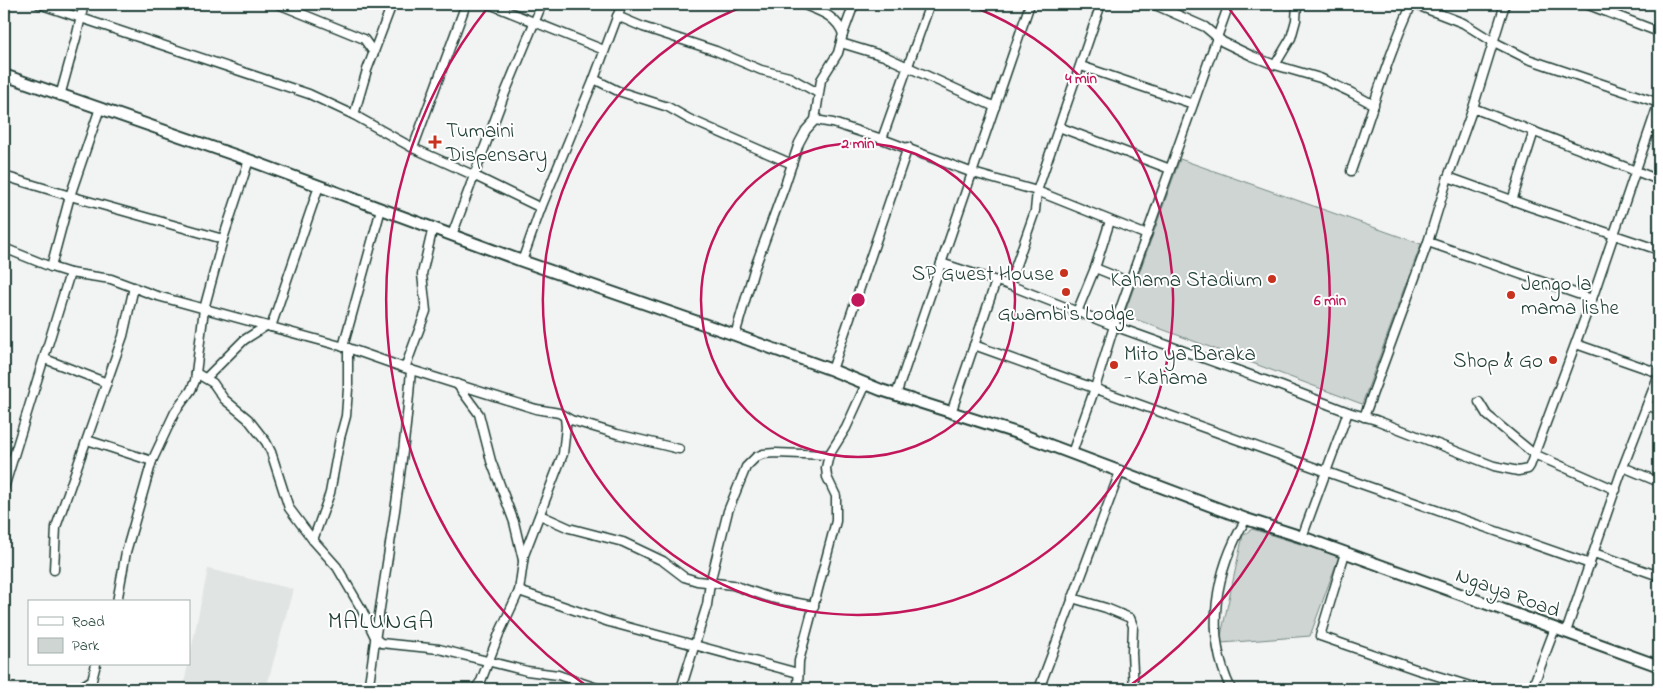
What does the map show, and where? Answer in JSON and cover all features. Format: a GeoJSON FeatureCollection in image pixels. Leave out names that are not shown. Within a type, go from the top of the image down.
{"type":"FeatureCollection","features":[{"type":"Feature","properties":{"kind":"street"},"geometry":{"type":"LineString","coordinates":[[39,4],[309,94],[354,115],[413,148],[541,208]]}},
{"type":"Feature","properties":{"kind":"street"},"geometry":{"type":"LineString","coordinates":[[60,96],[84,4]]}},
{"type":"Feature","properties":{"kind":"street"},"geometry":{"type":"LineString","coordinates":[[278,4],[364,39],[374,53]]}},
{"type":"Feature","properties":{"kind":"street"},"geometry":{"type":"LineString","coordinates":[[354,115],[392,4]]}},
{"type":"Feature","properties":{"kind":"street"},"geometry":{"type":"LineString","coordinates":[[413,148],[466,4]]}},
{"type":"Feature","properties":{"kind":"street"},"geometry":{"type":"LineString","coordinates":[[489,4],[536,21],[604,50]]}},
{"type":"Feature","properties":{"kind":"street"},"geometry":{"type":"LineString","coordinates":[[452,235],[473,175],[542,4]]}},
{"type":"Feature","properties":{"kind":"street"},"geometry":{"type":"LineString","coordinates":[[522,261],[541,208],[594,79],[622,4]]}},
{"type":"Feature","properties":{"kind":"street"},"geometry":{"type":"LineString","coordinates":[[802,4],[833,19],[840,26],[843,34]]}},
{"type":"Feature","properties":{"kind":"street"},"geometry":{"type":"LineString","coordinates":[[735,335],[754,270],[799,143],[806,130],[815,120],[821,80],[836,57],[854,4]]}},
{"type":"Feature","properties":{"kind":"street"},"geometry":{"type":"LineString","coordinates":[[882,139],[930,4]]}},
{"type":"Feature","properties":{"kind":"street"},"geometry":{"type":"LineString","coordinates":[[896,395],[1030,4]]}},
{"type":"Feature","properties":{"kind":"street"},"geometry":{"type":"LineString","coordinates":[[1009,285],[1035,211],[1037,191],[1101,4]]}},
{"type":"Feature","properties":{"kind":"street"},"geometry":{"type":"LineString","coordinates":[[1154,4],[1205,27],[1223,42],[1275,65],[1320,78],[1374,105]]}},
{"type":"Feature","properties":{"kind":"street"},"geometry":{"type":"LineString","coordinates":[[1072,453],[1114,326],[1229,4]]}},
{"type":"Feature","properties":{"kind":"street"},"geometry":{"type":"LineString","coordinates":[[1275,65],[1290,38],[1296,20],[1297,4]]}},
{"type":"Feature","properties":{"kind":"street"},"geometry":{"type":"LineString","coordinates":[[941,263],[1009,285],[1114,326],[1505,469],[1518,471],[1528,469],[1576,344],[1659,103],[1528,59],[1431,7],[1413,4],[1396,40],[1351,171]]}},
{"type":"Feature","properties":{"kind":"street"},"geometry":{"type":"LineString","coordinates":[[1364,417],[1428,242],[1448,177],[1473,108],[1492,41],[1505,4]]}},
{"type":"Feature","properties":{"kind":"street"},"geometry":{"type":"LineString","coordinates":[[1586,4],[1659,32]]}},
{"type":"Feature","properties":{"kind":"street"},"geometry":{"type":"LineString","coordinates":[[617,16],[643,27],[716,51],[761,70],[789,77],[818,93]]}},
{"type":"Feature","properties":{"kind":"street"},"geometry":{"type":"LineString","coordinates":[[841,43],[884,56],[995,107]]}},
{"type":"Feature","properties":{"kind":"street"},"geometry":{"type":"LineString","coordinates":[[1081,66],[1194,104]]}},
{"type":"Feature","properties":{"kind":"street","name":"Ngaya Road"},"geometry":{"type":"LineString","coordinates":[[4,75],[248,160],[522,261],[832,370],[896,395],[1023,435],[1246,519],[1302,537],[1659,666]]}},
{"type":"Feature","properties":{"kind":"street"},"geometry":{"type":"LineString","coordinates":[[594,79],[618,91],[663,105],[689,119],[792,164]]}},
{"type":"Feature","properties":{"kind":"street"},"geometry":{"type":"LineString","coordinates":[[51,267],[70,196],[100,108]]}},
{"type":"Feature","properties":{"kind":"street"},"geometry":{"type":"LineString","coordinates":[[1473,108],[1659,180]]}},
{"type":"Feature","properties":{"kind":"street"},"geometry":{"type":"LineString","coordinates":[[815,120],[823,120],[908,147],[972,173],[1037,191],[1147,235]]}},
{"type":"Feature","properties":{"kind":"street"},"geometry":{"type":"LineString","coordinates":[[1059,127],[1170,169]]}},
{"type":"Feature","properties":{"kind":"street"},"geometry":{"type":"LineString","coordinates":[[1512,200],[1534,131]]}},
{"type":"Feature","properties":{"kind":"street"},"geometry":{"type":"LineString","coordinates":[[832,370],[908,147]]}},
{"type":"Feature","properties":{"kind":"street"},"geometry":{"type":"LineString","coordinates":[[117,600],[126,552],[152,461],[175,412],[191,390],[196,373],[204,309],[223,239],[248,160]]}},
{"type":"Feature","properties":{"kind":"street"},"geometry":{"type":"LineString","coordinates":[[4,176],[223,239]]}},
{"type":"Feature","properties":{"kind":"street"},"geometry":{"type":"LineString","coordinates":[[1448,177],[1659,250]]}},
{"type":"Feature","properties":{"kind":"street"},"geometry":{"type":"LineString","coordinates":[[206,378],[244,340],[269,327],[318,186]]}},
{"type":"Feature","properties":{"kind":"street"},"geometry":{"type":"LineString","coordinates":[[313,540],[330,493],[346,416],[348,389],[346,348],[381,209]]}},
{"type":"Feature","properties":{"kind":"street"},"geometry":{"type":"LineString","coordinates":[[1077,312],[1095,268],[1110,221]]}},
{"type":"Feature","properties":{"kind":"street"},"geometry":{"type":"LineString","coordinates":[[368,689],[397,506],[405,442],[408,369],[426,311],[422,274],[433,228]]}},
{"type":"Feature","properties":{"kind":"street"},"geometry":{"type":"LineString","coordinates":[[1428,242],[1592,299]]}},
{"type":"Feature","properties":{"kind":"street"},"geometry":{"type":"LineString","coordinates":[[4,248],[70,273],[111,279],[154,295],[346,348],[536,409],[559,413],[636,439],[679,449]]}},
{"type":"Feature","properties":{"kind":"street"},"geometry":{"type":"LineString","coordinates":[[1095,268],[1130,282]]}},
{"type":"Feature","properties":{"kind":"street"},"geometry":{"type":"LineString","coordinates":[[4,488],[70,273]]}},
{"type":"Feature","properties":{"kind":"street"},"geometry":{"type":"LineString","coordinates":[[951,413],[996,281]]}},
{"type":"Feature","properties":{"kind":"street"},"geometry":{"type":"LineString","coordinates":[[54,570],[56,527],[124,336],[134,287]]}},
{"type":"Feature","properties":{"kind":"street"},"geometry":{"type":"LineString","coordinates":[[1566,632],[1659,373],[1576,344]]}},
{"type":"Feature","properties":{"kind":"street"},"geometry":{"type":"LineString","coordinates":[[974,345],[1590,564]]}},
{"type":"Feature","properties":{"kind":"street"},"geometry":{"type":"LineString","coordinates":[[45,359],[107,383]]}},
{"type":"Feature","properties":{"kind":"street"},"geometry":{"type":"LineString","coordinates":[[196,373],[213,383],[227,402],[248,418],[266,442],[289,508],[313,540],[337,567],[361,608],[376,639],[381,643],[439,650],[489,663],[558,675],[600,689]]}},
{"type":"Feature","properties":{"kind":"street"},"geometry":{"type":"LineString","coordinates":[[457,384],[479,414],[491,461],[514,522],[523,560]]}},
{"type":"Feature","properties":{"kind":"street"},"geometry":{"type":"LineString","coordinates":[[798,689],[798,674],[836,520],[836,496],[826,472],[829,456],[846,428],[866,384]]}},
{"type":"Feature","properties":{"kind":"street"},"geometry":{"type":"LineString","coordinates":[[1479,402],[1487,414],[1534,454],[1616,490]]}},
{"type":"Feature","properties":{"kind":"street"},"geometry":{"type":"LineString","coordinates":[[1647,405],[1659,410]]}},
{"type":"Feature","properties":{"kind":"street"},"geometry":{"type":"LineString","coordinates":[[1302,537],[1348,412]]}},
{"type":"Feature","properties":{"kind":"street"},"geometry":{"type":"LineString","coordinates":[[475,689],[481,681],[519,591],[523,560],[563,454],[565,416]]}},
{"type":"Feature","properties":{"kind":"street"},"geometry":{"type":"LineString","coordinates":[[88,440],[152,461]]}},
{"type":"Feature","properties":{"kind":"street"},"geometry":{"type":"LineString","coordinates":[[681,689],[709,599],[710,583],[728,511],[743,473],[750,462],[760,455],[776,453],[829,456]]}},
{"type":"Feature","properties":{"kind":"street"},"geometry":{"type":"LineString","coordinates":[[1624,467],[1659,482]]}},
{"type":"Feature","properties":{"kind":"street"},"geometry":{"type":"LineString","coordinates":[[1039,689],[1120,472]]}},
{"type":"Feature","properties":{"kind":"street"},"geometry":{"type":"LineString","coordinates":[[540,515],[569,528],[623,542],[664,560],[684,577],[710,583],[733,585],[780,600],[814,606]]}},
{"type":"Feature","properties":{"kind":"street"},"geometry":{"type":"LineString","coordinates":[[1227,688],[1215,635],[1216,609],[1223,569],[1229,550],[1246,519]]}},
{"type":"Feature","properties":{"kind":"street"},"geometry":{"type":"LineString","coordinates":[[1345,553],[1320,636],[1480,689]]}},
{"type":"Feature","properties":{"kind":"street"},"geometry":{"type":"LineString","coordinates":[[1594,554],[1659,576]]}},
{"type":"Feature","properties":{"kind":"street"},"geometry":{"type":"LineString","coordinates":[[519,591],[609,622],[798,674]]}},
{"type":"Feature","properties":{"kind":"street"},"geometry":{"type":"LineString","coordinates":[[1072,598],[1106,608],[1130,618],[1133,626],[1132,660],[1134,689]]}},
{"type":"Feature","properties":{"kind":"street"},"geometry":{"type":"LineString","coordinates":[[1532,689],[1555,628]]}},
{"type":"Feature","properties":{"kind":"street"},"geometry":{"type":"LineString","coordinates":[[92,689],[96,666]]}},
{"type":"Feature","properties":{"kind":"street"},"geometry":{"type":"LineString","coordinates":[[78,689],[92,680]]}},
{"type":"Feature","properties":{"kind":"shaded area"},"geometry":{"type":"Polygon","coordinates":[[[208,569],[293,589],[266,689],[200,689],[184,684],[188,666],[190,666],[190,655],[208,569]]]}},
{"type":"Feature","properties":{"kind":"green space","name":"Kahama Stadium"},"geometry":{"type":"Polygon","coordinates":[[[1180,159],[1421,244],[1362,404],[1124,315],[1180,159]]]}},
{"type":"Feature","properties":{"kind":"green space"},"geometry":{"type":"Polygon","coordinates":[[[1252,529],[1339,556],[1310,636],[1222,643],[1220,640],[1243,535],[1252,529]]]}},
{"type":"Feature","properties":{"kind":"place","name":"Tumaini Dispensary"},"geometry":{"type":"Point","coordinates":[435,142]}},
{"type":"Feature","properties":{"kind":"place","name":"SP Guest House"},"geometry":{"type":"Point","coordinates":[1064,273]}},
{"type":"Feature","properties":{"kind":"place","name":"Kahama Stadium"},"geometry":{"type":"Point","coordinates":[1272,279]}},
{"type":"Feature","properties":{"kind":"place","name":"Gwambi's Lodge"},"geometry":{"type":"Point","coordinates":[1066,292]}},
{"type":"Feature","properties":{"kind":"place","name":"Jengo la mama lishe"},"geometry":{"type":"Point","coordinates":[1511,295]}},
{"type":"Feature","properties":{"kind":"place","name":"Shop & Go"},"geometry":{"type":"Point","coordinates":[1553,360]}},
{"type":"Feature","properties":{"kind":"place","name":"Mito ya Baraka - Kahama"},"geometry":{"type":"Point","coordinates":[1114,365]}},
{"type":"Feature","properties":{"kind":"district","name":"MALUNGA"},"geometry":{"type":"Point","coordinates":[381,620]}}]}
